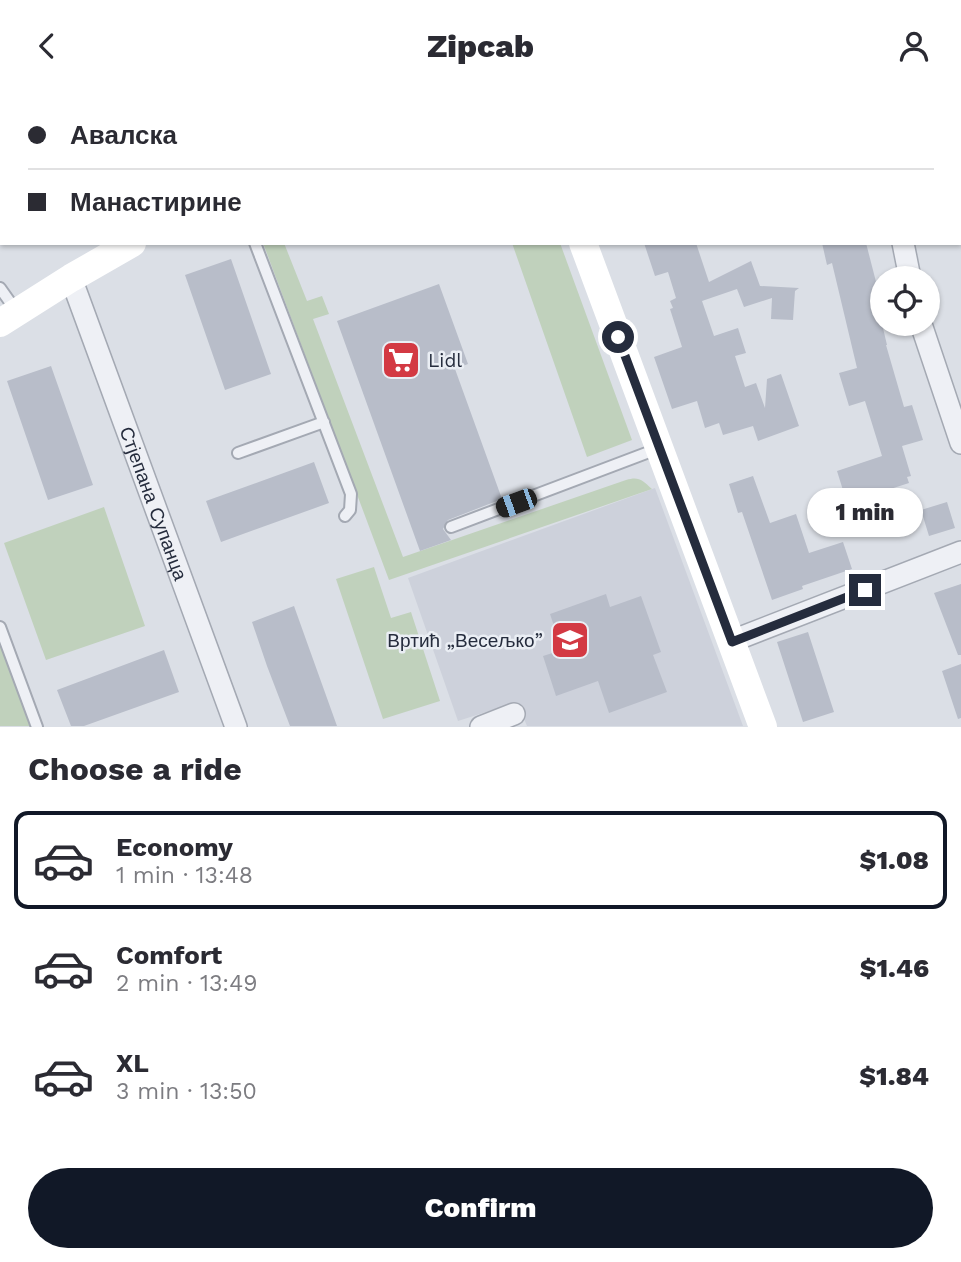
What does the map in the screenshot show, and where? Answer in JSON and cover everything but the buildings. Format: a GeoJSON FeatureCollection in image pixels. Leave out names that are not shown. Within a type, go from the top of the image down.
{"type":"FeatureCollection","features":[{"type":"Feature","properties":{"kind":"main road"},"geometry":{"type":"LineString","coordinates":[[9,317],[129,245]]}},
{"type":"Feature","properties":{"kind":"main road"},"geometry":{"type":"LineString","coordinates":[[584,245],[763,726]]}},
{"type":"Feature","properties":{"kind":"street"},"geometry":{"type":"LineString","coordinates":[[902,245],[907,266]]}},
{"type":"Feature","properties":{"kind":"street","name":"Стјепана Супанца"},"geometry":{"type":"LineString","coordinates":[[71,278],[236,726]]}},
{"type":"Feature","properties":{"kind":"street"},"geometry":{"type":"LineString","coordinates":[[925,336],[961,443]]}},
{"type":"Feature","properties":{"kind":"street"},"geometry":{"type":"LineString","coordinates":[[732,642],[961,552]]}},
{"type":"Feature","properties":{"kind":"street"},"geometry":{"type":"LineString","coordinates":[[481,726],[514,714]]}},
{"type":"Feature","properties":{"kind":"lane"},"geometry":{"type":"LineString","coordinates":[[256,245],[351,494],[350,510],[345,516]]}},
{"type":"Feature","properties":{"kind":"lane"},"geometry":{"type":"LineString","coordinates":[[0,288],[9,317]]}},
{"type":"Feature","properties":{"kind":"lane"},"geometry":{"type":"LineString","coordinates":[[238,453],[324,422]]}},
{"type":"Feature","properties":{"kind":"lane"},"geometry":{"type":"LineString","coordinates":[[451,527],[660,448]]}},
{"type":"Feature","properties":{"kind":"lane"},"geometry":{"type":"LineString","coordinates":[[0,627],[37,726]]}},
{"type":"Feature","properties":{"kind":"shaded area","name":"Вртић „Весељко”"},"geometry":{"type":"Polygon","coordinates":[[[655,488],[743,726],[527,726],[517,702],[458,721],[408,578],[655,488]]]}},
{"type":"Feature","properties":{"kind":"green space"},"geometry":{"type":"Polygon","coordinates":[[[264,245],[285,245],[307,301],[322,296],[329,314],[313,319],[403,557],[626,480],[640,480],[652,489],[389,580],[264,245]]]}},
{"type":"Feature","properties":{"kind":"green space"},"geometry":{"type":"Polygon","coordinates":[[[513,245],[561,245],[632,440],[587,457],[513,245]]]}},
{"type":"Feature","properties":{"kind":"green space"},"geometry":{"type":"Polygon","coordinates":[[[104,507],[145,626],[46,660],[4,543],[104,507]]]}},
{"type":"Feature","properties":{"kind":"green space"},"geometry":{"type":"Polygon","coordinates":[[[374,567],[391,618],[411,612],[440,701],[383,719],[336,579],[374,567]]]}},
{"type":"Feature","properties":{"kind":"green space"},"geometry":{"type":"Polygon","coordinates":[[[0,644],[31,726],[0,726],[0,644]]]}},
{"type":"Feature","properties":{"kind":"place","name":"Lidl"},"geometry":{"type":"Point","coordinates":[401,360]}},
{"type":"Feature","properties":{"kind":"place","name":"Вртић „Весељко”"},"geometry":{"type":"Point","coordinates":[570,640]}},
{"type":"Feature","properties":{"kind":"route"},"geometry":{"type":"LineString","coordinates":[[618,337],[732,642],[865,590]]}}]}
